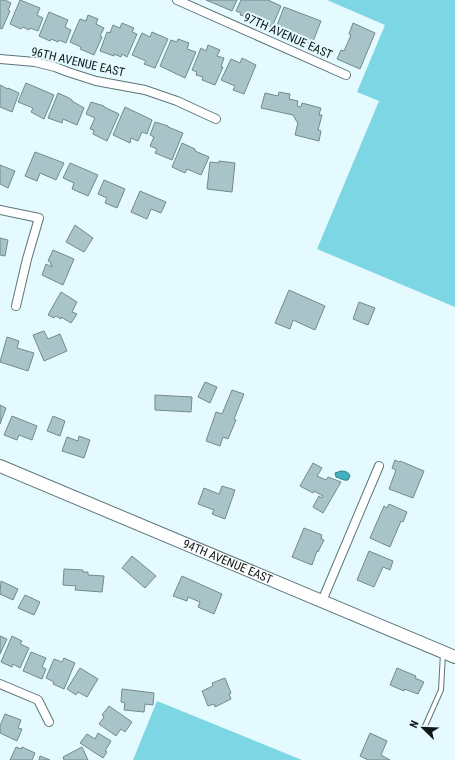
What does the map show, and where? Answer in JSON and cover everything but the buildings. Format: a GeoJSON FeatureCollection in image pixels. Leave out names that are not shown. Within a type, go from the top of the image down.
{"type":"FeatureCollection","features":[{"type":"Feature","properties":{"kind":"main road","name":"94TH AVENUE EAST"},"geometry":{"type":"LineString","coordinates":[[0,466],[455,657]]}},
{"type":"Feature","properties":{"kind":"street","name":"97TH AVENUE EAST"},"geometry":{"type":"LineString","coordinates":[[176,0],[346,74]]}},
{"type":"Feature","properties":{"kind":"street","name":"96TH AVENUE EAST"},"geometry":{"type":"LineString","coordinates":[[0,59],[35,62],[56,67],[96,81],[145,90],[177,101],[216,120]]}},
{"type":"Feature","properties":{"kind":"street"},"geometry":{"type":"LineString","coordinates":[[0,210],[39,218],[27,259],[16,306]]}},
{"type":"Feature","properties":{"kind":"street"},"geometry":{"type":"LineString","coordinates":[[322,602],[379,466]]}},
{"type":"Feature","properties":{"kind":"street"},"geometry":{"type":"LineString","coordinates":[[0,684],[38,700],[49,722]]}},
{"type":"Feature","properties":{"kind":"lane"},"geometry":{"type":"LineString","coordinates":[[425,726],[441,690],[443,652]]}},
{"type":"Feature","properties":{"kind":"shaded area"},"geometry":{"type":"Polygon","coordinates":[[[327,0],[455,0],[455,307],[317,249],[379,101],[357,92],[385,25],[327,0]]]}},
{"type":"Feature","properties":{"kind":"shaded area"},"geometry":{"type":"Polygon","coordinates":[[[341,471],[349,474],[350,476],[348,480],[336,477],[335,473],[341,471]]]}},
{"type":"Feature","properties":{"kind":"shaded area"},"geometry":{"type":"Polygon","coordinates":[[[157,701],[302,760],[133,760],[157,701]]]}}]}
